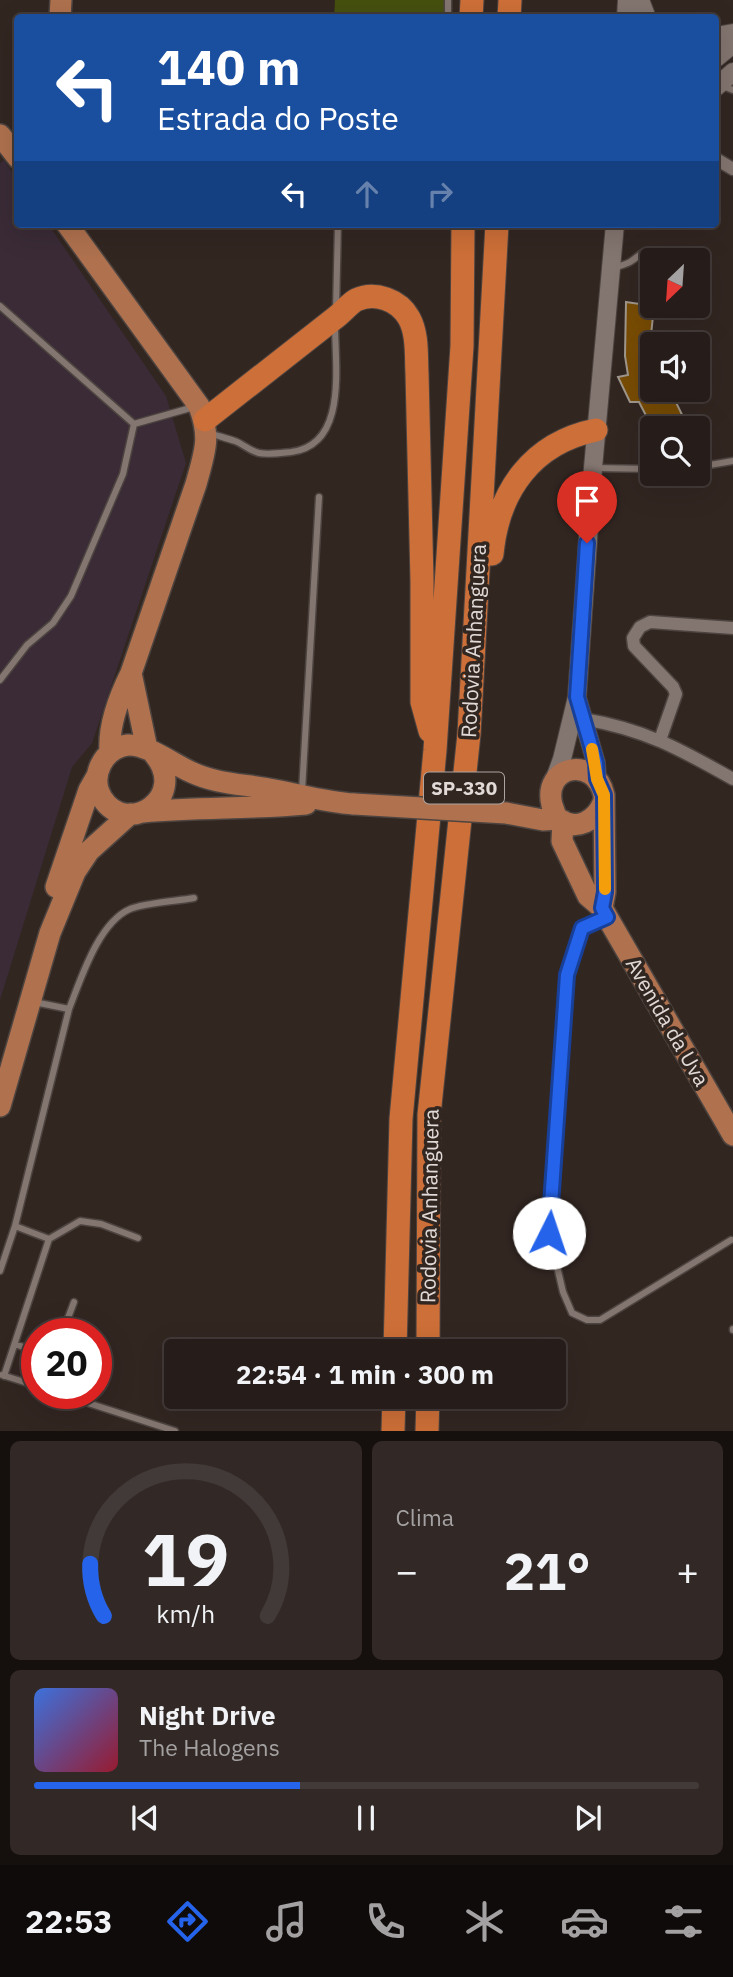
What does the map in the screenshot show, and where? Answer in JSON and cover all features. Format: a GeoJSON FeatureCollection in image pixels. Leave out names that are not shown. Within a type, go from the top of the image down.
{"type":"FeatureCollection","features":[{"type":"Feature","properties":{"kind":"highway","name":"Rodovia Anhanguera"},"geometry":{"type":"LineString","coordinates":[[395,1339],[401,1119],[435,750],[462,346],[463,228]]}},
{"type":"Feature","properties":{"kind":"highway","name":"Rodovia Anhanguera"},"geometry":{"type":"LineString","coordinates":[[428,1339],[429,1115],[469,734],[497,228]]}},
{"type":"Feature","properties":{"kind":"highway"},"geometry":{"type":"LineString","coordinates":[[204,419],[355,301],[371,296],[384,298],[398,306],[409,319],[415,340],[422,581],[422,702],[435,750]]}},
{"type":"Feature","properties":{"kind":"highway"},"geometry":{"type":"LineString","coordinates":[[469,734],[479,691],[493,538],[501,508],[511,487],[528,465],[575,434],[596,430]]}},
{"type":"Feature","properties":{"kind":"highway"},"geometry":{"type":"LineString","coordinates":[[393,1431],[394,1409]]}},
{"type":"Feature","properties":{"kind":"highway"},"geometry":{"type":"LineString","coordinates":[[427,1431],[428,1409]]}},
{"type":"Feature","properties":{"kind":"main road"},"geometry":{"type":"LineString","coordinates":[[719,56],[733,44]]}},
{"type":"Feature","properties":{"kind":"main road"},"geometry":{"type":"LineString","coordinates":[[721,85],[733,72]]}},
{"type":"Feature","properties":{"kind":"main road"},"geometry":{"type":"LineString","coordinates":[[0,135],[14,153]]}},
{"type":"Feature","properties":{"kind":"main road"},"geometry":{"type":"LineString","coordinates":[[70,228],[204,419],[205,452],[196,484],[131,673],[121,692],[108,737],[110,752]]}},
{"type":"Feature","properties":{"kind":"main road"},"geometry":{"type":"LineString","coordinates":[[561,820],[554,813],[552,789],[577,697],[596,430],[615,228]]}},
{"type":"Feature","properties":{"kind":"main road"},"geometry":{"type":"LineString","coordinates":[[612,260],[624,228]]}},
{"type":"Feature","properties":{"kind":"main road"},"geometry":{"type":"LineString","coordinates":[[0,1106],[50,933],[75,872],[89,851],[136,813],[152,807],[161,798],[165,787],[165,774],[161,763],[150,751],[131,673]]}},
{"type":"Feature","properties":{"kind":"main road"},"geometry":{"type":"LineString","coordinates":[[577,697],[596,763],[597,779]]}},
{"type":"Feature","properties":{"kind":"main road"},"geometry":{"type":"LineString","coordinates":[[50,933],[50,903],[89,790],[99,767],[110,752],[128,745],[150,751],[203,777],[329,802],[508,813],[583,824],[599,813],[603,803]]}},
{"type":"Feature","properties":{"kind":"main road"},"geometry":{"type":"LineString","coordinates":[[508,813],[540,804],[560,775],[575,769],[592,774],[597,779],[602,787],[603,803],[605,912]]}},
{"type":"Feature","properties":{"kind":"main road"},"geometry":{"type":"LineString","coordinates":[[96,776],[102,798],[119,812],[136,813],[192,807],[270,807],[329,802]]}},
{"type":"Feature","properties":{"kind":"main road","name":"Avenida da Uva"},"geometry":{"type":"LineString","coordinates":[[561,820],[562,841],[588,896],[605,912],[733,1135]]}},
{"type":"Feature","properties":{"kind":"street"},"geometry":{"type":"LineString","coordinates":[[660,740],[676,694],[673,687],[634,646],[633,638],[640,627],[650,622],[733,628]]}},
{"type":"Feature","properties":{"kind":"street"},"geometry":{"type":"LineString","coordinates":[[583,719],[618,725],[660,740],[733,779]]}},
{"type":"Feature","properties":{"kind":"lane"},"geometry":{"type":"LineString","coordinates":[[0,306],[134,424],[204,419],[236,442],[258,453],[305,450],[319,441],[328,426],[334,405],[338,228]]}},
{"type":"Feature","properties":{"kind":"lane"},"geometry":{"type":"LineString","coordinates":[[612,260],[631,262],[640,253]]}},
{"type":"Feature","properties":{"kind":"lane"},"geometry":{"type":"LineString","coordinates":[[0,680],[27,645],[53,623],[71,596],[123,474],[134,424]]}},
{"type":"Feature","properties":{"kind":"lane"},"geometry":{"type":"LineString","coordinates":[[710,465],[733,461]]}},
{"type":"Feature","properties":{"kind":"lane"},"geometry":{"type":"LineString","coordinates":[[593,468],[640,469]]}},
{"type":"Feature","properties":{"kind":"lane"},"geometry":{"type":"LineString","coordinates":[[302,796],[319,497]]}},
{"type":"Feature","properties":{"kind":"lane"},"geometry":{"type":"LineString","coordinates":[[0,1271],[15,1226],[69,1009],[85,969],[107,926],[130,909],[194,898]]}},
{"type":"Feature","properties":{"kind":"lane"},"geometry":{"type":"LineString","coordinates":[[605,912],[582,928],[567,975],[549,1233],[563,1292],[572,1312],[587,1320],[600,1320],[731,1240]]}},
{"type":"Feature","properties":{"kind":"lane"},"geometry":{"type":"LineString","coordinates":[[32,1001],[69,1009]]}},
{"type":"Feature","properties":{"kind":"lane"},"geometry":{"type":"LineString","coordinates":[[21,1381],[2,1375],[15,1344],[49,1238],[80,1222],[101,1224],[138,1238]]}},
{"type":"Feature","properties":{"kind":"lane"},"geometry":{"type":"LineString","coordinates":[[15,1226],[49,1238]]}},
{"type":"Feature","properties":{"kind":"lane"},"geometry":{"type":"LineString","coordinates":[[68,1318],[74,1302]]}},
{"type":"Feature","properties":{"kind":"lane"},"geometry":{"type":"LineString","coordinates":[[15,1344],[21,1346]]}},
{"type":"Feature","properties":{"kind":"lane"},"geometry":{"type":"LineString","coordinates":[[107,1409],[175,1431]]}},
{"type":"Feature","properties":{"kind":"shaded area"},"geometry":{"type":"Polygon","coordinates":[[[4,160],[14,175],[14,228],[51,228],[166,396],[186,463],[92,743],[72,767],[0,1000],[0,163],[4,160]]]}},
{"type":"Feature","properties":{"kind":"green space"},"geometry":{"type":"Polygon","coordinates":[[[335,0],[449,0],[448,14],[334,14],[335,0]]]}},
{"type":"Feature","properties":{"kind":"building"},"geometry":{"type":"Polygon","coordinates":[[[626,302],[640,304],[640,318],[653,318],[651,332],[640,332],[640,402],[676,402],[683,416],[646,416],[639,402],[630,402],[618,377],[628,375],[625,356],[626,302]]]}},
{"type":"Feature","properties":{"kind":"slow traffic"},"geometry":{"type":"LineString","coordinates":[[592,749],[597,779],[604,795],[605,889]]}},
{"type":"Feature","properties":{"kind":"route"},"geometry":{"type":"LineString","coordinates":[[549,1233],[567,975],[582,928],[607,917],[602,908],[605,892],[604,795],[597,779],[596,763],[577,697],[587,543]]}}]}
